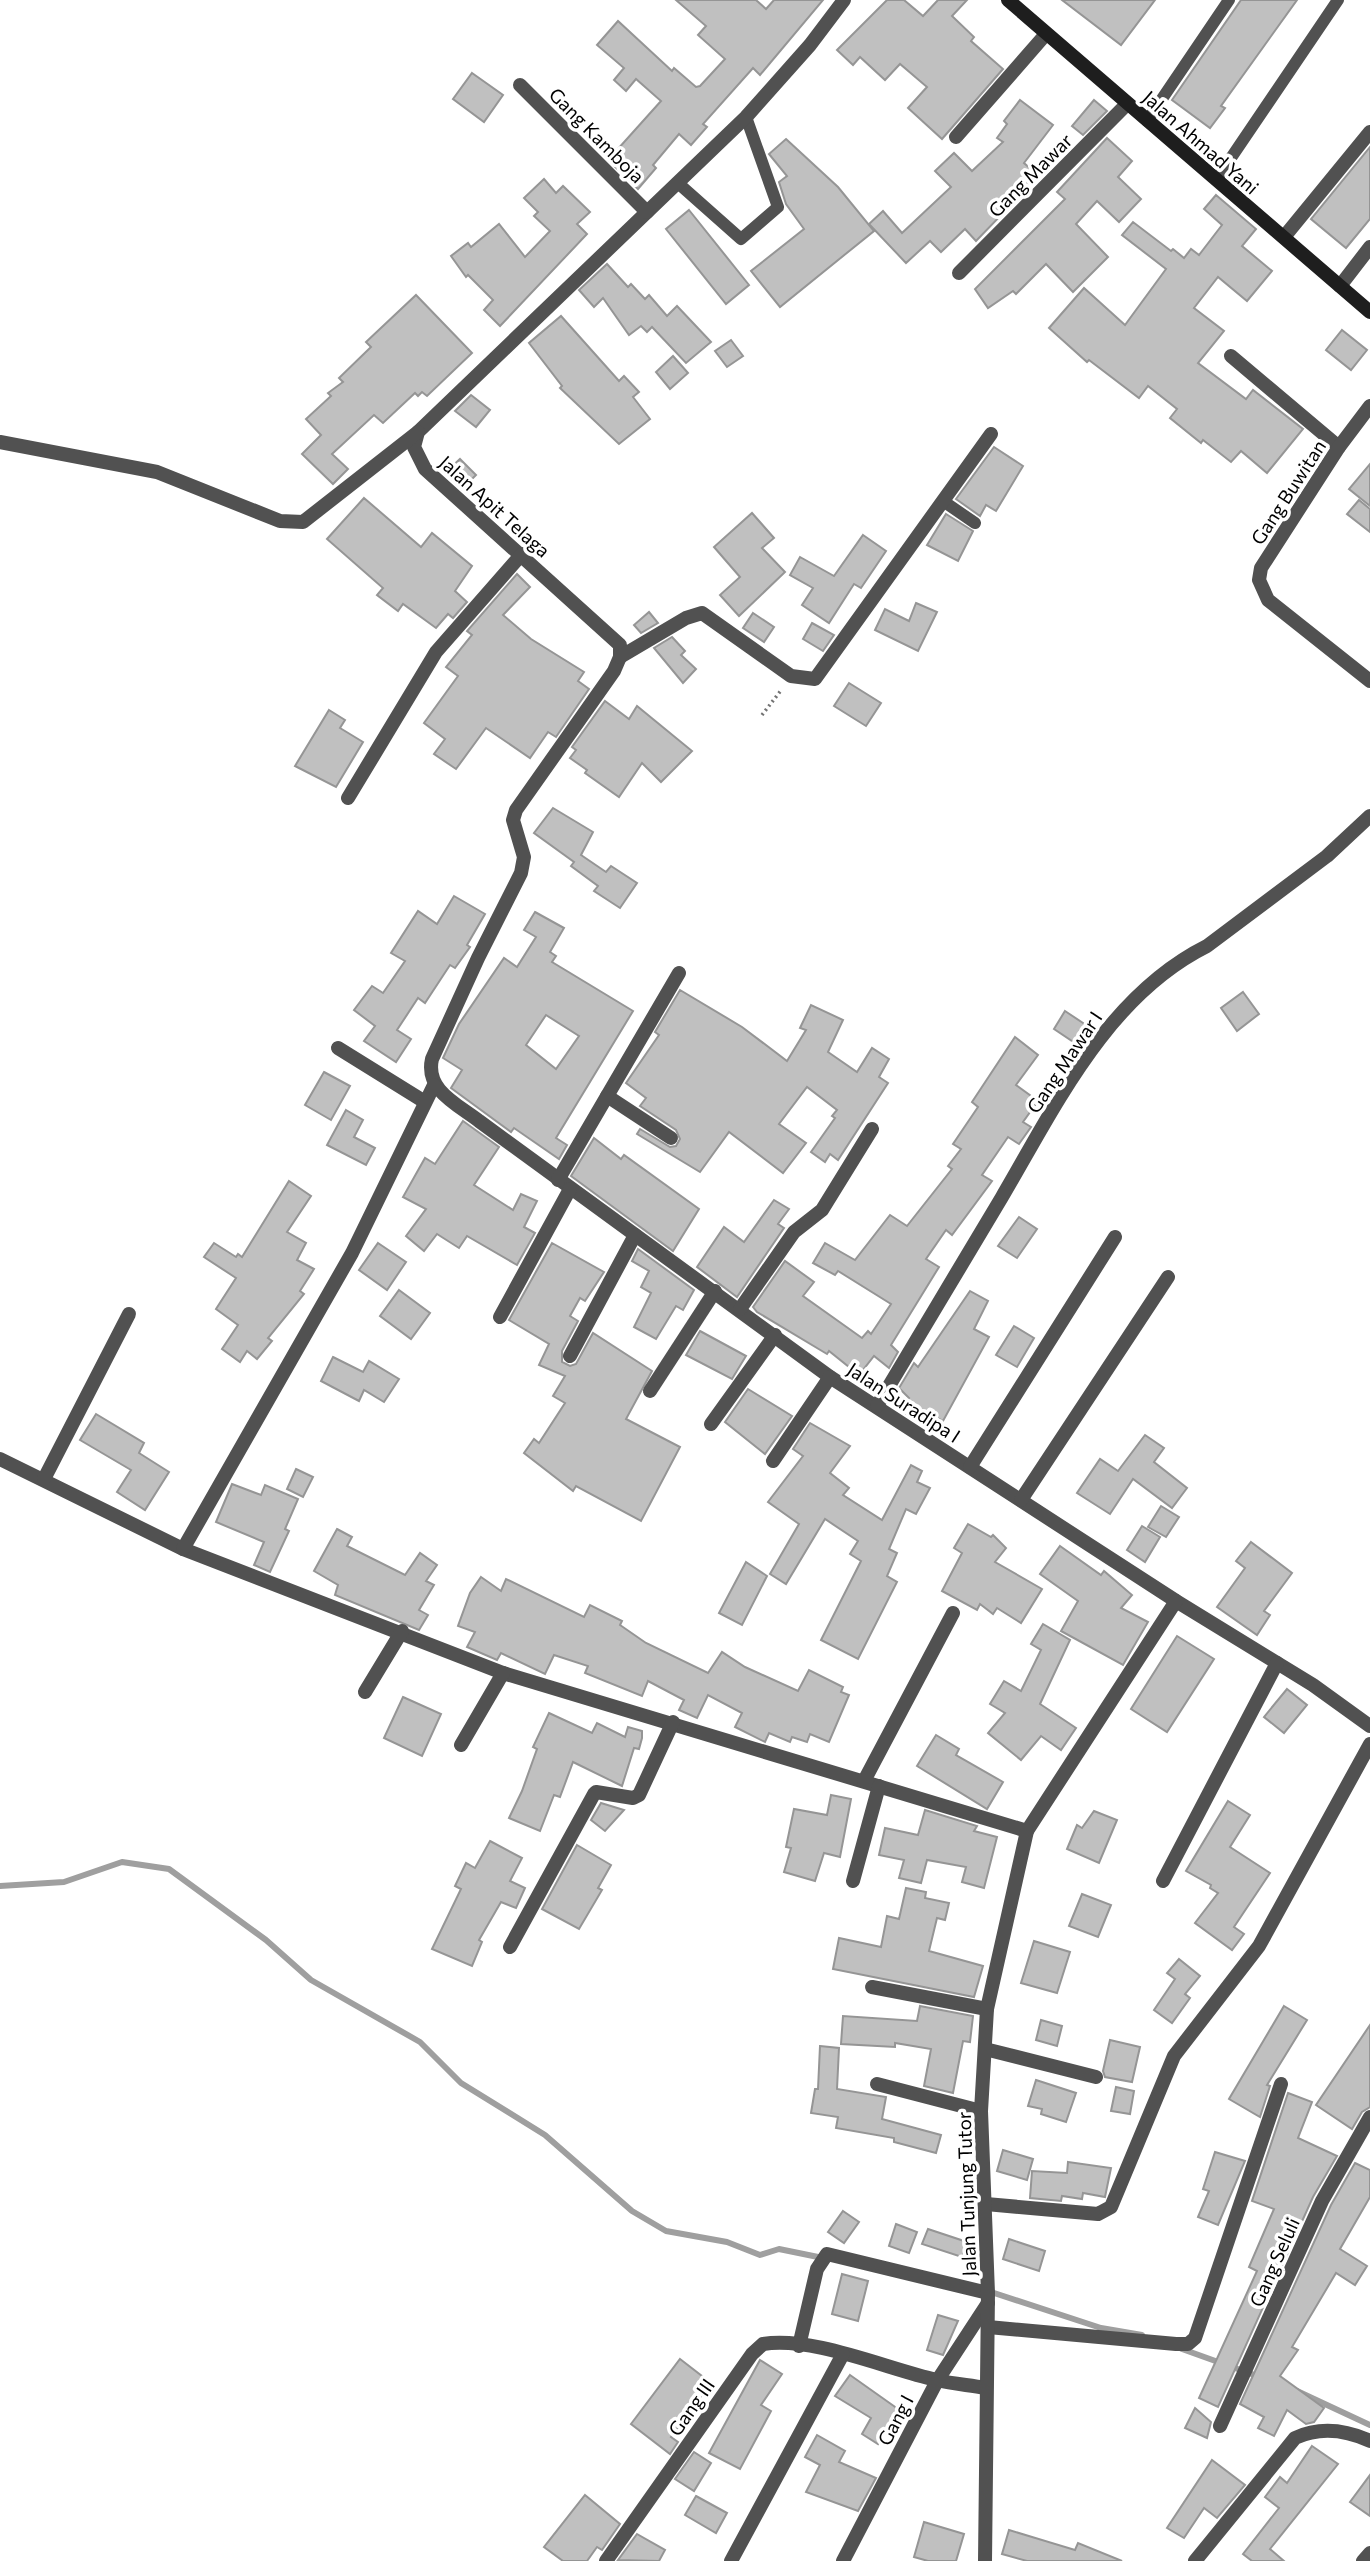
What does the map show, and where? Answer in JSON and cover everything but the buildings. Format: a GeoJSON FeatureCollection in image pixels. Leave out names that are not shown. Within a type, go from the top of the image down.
{"type":"FeatureCollection","features":[{"type":"Feature","properties":{"kind":"main road","name":"Jalan Ahmad Yani"},"geometry":{"type":"LineString","coordinates":[[1007,0],[1370,312]]}},
{"type":"Feature","properties":{"kind":"street"},"geometry":{"type":"LineString","coordinates":[[0,442],[157,472],[280,521],[303,522],[418,432],[679,184],[746,117],[810,45],[844,0]]}},
{"type":"Feature","properties":{"kind":"street"},"geometry":{"type":"LineString","coordinates":[[956,137],[1046,34]]}},
{"type":"Feature","properties":{"kind":"street","name":"Gang Kamboja"},"geometry":{"type":"LineString","coordinates":[[520,85],[647,212]]}},
{"type":"Feature","properties":{"kind":"street","name":"Gang Mawar"},"geometry":{"type":"LineString","coordinates":[[960,273],[1128,104]]}},
{"type":"Feature","properties":{"kind":"street"},"geometry":{"type":"LineString","coordinates":[[1283,237],[1370,132]]}},
{"type":"Feature","properties":{"kind":"street"},"geometry":{"type":"LineString","coordinates":[[1340,286],[1370,247]]}},
{"type":"Feature","properties":{"kind":"street"},"geometry":{"type":"LineString","coordinates":[[1231,356],[1339,447]]}},
{"type":"Feature","properties":{"kind":"street","name":"Gang Buwitan"},"geometry":{"type":"LineString","coordinates":[[1370,406],[1339,447],[1261,568],[1259,580],[1268,600],[1370,681]]}},
{"type":"Feature","properties":{"kind":"street","name":"Jalan Apit Telaga"},"geometry":{"type":"LineString","coordinates":[[418,432],[414,447],[425,469],[620,645],[620,657]]}},
{"type":"Feature","properties":{"kind":"street"},"geometry":{"type":"LineString","coordinates":[[183,1549],[352,1253],[434,1085],[429,1073],[432,1059],[524,864],[513,820],[516,810],[614,671],[620,657],[686,618],[702,613],[791,676],[815,679],[991,434]]}},
{"type":"Feature","properties":{"kind":"street"},"geometry":{"type":"LineString","coordinates":[[348,798],[436,652],[522,554]]}},
{"type":"Feature","properties":{"kind":"street","name":"Gang Mawar I"},"geometry":{"type":"LineString","coordinates":[[877,1406],[1074,1076],[1129,1002],[1186,956],[1207,946],[1327,856],[1370,816]]}},
{"type":"Feature","properties":{"kind":"street"},"geometry":{"type":"LineString","coordinates":[[500,1317],[607,1096],[679,973]]}},
{"type":"Feature","properties":{"kind":"street"},"geometry":{"type":"LineString","coordinates":[[338,1048],[425,1102]]}},
{"type":"Feature","properties":{"kind":"street","name":"Jalan Suradipa I"},"geometry":{"type":"LineString","coordinates":[[434,1085],[564,1185],[740,1309],[830,1377],[1176,1601],[1277,1663],[1370,1726]]}},
{"type":"Feature","properties":{"kind":"street"},"geometry":{"type":"LineString","coordinates":[[607,1096],[671,1138]]}},
{"type":"Feature","properties":{"kind":"street"},"geometry":{"type":"LineString","coordinates":[[740,1309],[794,1232],[822,1210],[872,1129]]}},
{"type":"Feature","properties":{"kind":"street"},"geometry":{"type":"LineString","coordinates":[[569,1356],[635,1235]]}},
{"type":"Feature","properties":{"kind":"street"},"geometry":{"type":"LineString","coordinates":[[970,1467],[1115,1237]]}},
{"type":"Feature","properties":{"kind":"street"},"geometry":{"type":"LineString","coordinates":[[1021,1500],[1168,1277]]}},
{"type":"Feature","properties":{"kind":"street"},"geometry":{"type":"LineString","coordinates":[[650,1391],[715,1291]]}},
{"type":"Feature","properties":{"kind":"street"},"geometry":{"type":"LineString","coordinates":[[44,1479],[129,1314]]}},
{"type":"Feature","properties":{"kind":"street"},"geometry":{"type":"LineString","coordinates":[[711,1424],[775,1335]]}},
{"type":"Feature","properties":{"kind":"street"},"geometry":{"type":"LineString","coordinates":[[773,1461],[830,1377]]}},
{"type":"Feature","properties":{"kind":"street"},"geometry":{"type":"LineString","coordinates":[[0,1459],[183,1549],[402,1631],[503,1673],[673,1722],[1027,1831],[1176,1601]]}},
{"type":"Feature","properties":{"kind":"street"},"geometry":{"type":"LineString","coordinates":[[864,1781],[953,1613]]}},
{"type":"Feature","properties":{"kind":"street"},"geometry":{"type":"LineString","coordinates":[[365,1692],[402,1631]]}},
{"type":"Feature","properties":{"kind":"street"},"geometry":{"type":"LineString","coordinates":[[1163,1881],[1277,1663]]}},
{"type":"Feature","properties":{"kind":"street"},"geometry":{"type":"LineString","coordinates":[[461,1745],[503,1673]]}},
{"type":"Feature","properties":{"kind":"street"},"geometry":{"type":"LineString","coordinates":[[510,1947],[594,1794],[596,1792],[633,1798],[639,1795],[673,1722]]}},
{"type":"Feature","properties":{"kind":"street"},"geometry":{"type":"LineString","coordinates":[[986,2204],[1098,2214],[1111,2207],[1174,2056],[1259,1946],[1370,1744]]}},
{"type":"Feature","properties":{"kind":"street"},"geometry":{"type":"LineString","coordinates":[[853,1881],[878,1786]]}},
{"type":"Feature","properties":{"kind":"street","name":"Jalan Tunjung Tutor"},"geometry":{"type":"LineString","coordinates":[[985,2561],[988,2297],[981,2111],[988,2009],[1027,1831]]}},
{"type":"Feature","properties":{"kind":"street"},"geometry":{"type":"LineString","coordinates":[[872,1987],[988,2009]]}},
{"type":"Feature","properties":{"kind":"street"},"geometry":{"type":"LineString","coordinates":[[985,2049],[1096,2077]]}},
{"type":"Feature","properties":{"kind":"street"},"geometry":{"type":"LineString","coordinates":[[877,2084],[981,2111]]}},
{"type":"Feature","properties":{"kind":"street"},"geometry":{"type":"LineString","coordinates":[[988,2327],[1188,2344],[1195,2338],[1281,2084]]}},
{"type":"Feature","properties":{"kind":"street","name":"Gang Seluli"},"geometry":{"type":"LineString","coordinates":[[1220,2426],[1322,2201],[1370,2117]]}},
{"type":"Feature","properties":{"kind":"street"},"geometry":{"type":"LineString","coordinates":[[799,2346],[817,2269],[827,2254],[988,2297]]}},
{"type":"Feature","properties":{"kind":"street","name":"Gang I"},"geometry":{"type":"LineString","coordinates":[[843,2561],[937,2381],[988,2297]]}},
{"type":"Feature","properties":{"kind":"street","name":"Gang III"},"geometry":{"type":"LineString","coordinates":[[606,2561],[752,2354],[763,2344],[799,2346],[843,2354],[937,2381],[985,2388]]}},
{"type":"Feature","properties":{"kind":"street"},"geometry":{"type":"LineString","coordinates":[[732,2561],[843,2354]]}},
{"type":"Feature","properties":{"kind":"street"},"geometry":{"type":"LineString","coordinates":[[1195,2561],[1295,2438],[1306,2434],[1346,2430],[1370,2441]]}},
{"type":"Feature","properties":{"kind":"street"},"geometry":{"type":"LineString","coordinates":[[1363,2561],[1370,2553]]}},
{"type":"Feature","properties":{"kind":"lane"},"geometry":{"type":"LineString","coordinates":[[1147,121],[1229,0]]}},
{"type":"Feature","properties":{"kind":"lane"},"geometry":{"type":"LineString","coordinates":[[1216,180],[1338,0]]}},
{"type":"Feature","properties":{"kind":"lane"},"geometry":{"type":"LineString","coordinates":[[679,184],[741,239],[778,207],[746,117]]}},
{"type":"Feature","properties":{"kind":"lane"},"geometry":{"type":"LineString","coordinates":[[943,501],[975,523]]}},
{"type":"Feature","properties":{"kind":"path"},"geometry":{"type":"LineString","coordinates":[[762,715],[773,703]]}},
{"type":"Feature","properties":{"kind":"waterway"},"geometry":{"type":"LineString","coordinates":[[0,1886],[64,1882],[122,1862],[169,1869],[266,1940],[311,1980],[420,2042],[461,2083],[545,2135],[632,2211],[666,2231],[727,2242],[760,2255],[779,2249],[823,2258]]}},
{"type":"Feature","properties":{"kind":"waterway"},"geometry":{"type":"LineString","coordinates":[[988,2291],[1101,2328],[1142,2335]]}},
{"type":"Feature","properties":{"kind":"waterway"},"geometry":{"type":"LineString","coordinates":[[1182,2349],[1260,2377]]}},
{"type":"Feature","properties":{"kind":"waterway"},"geometry":{"type":"LineString","coordinates":[[1297,2391],[1370,2425]]}}]}
